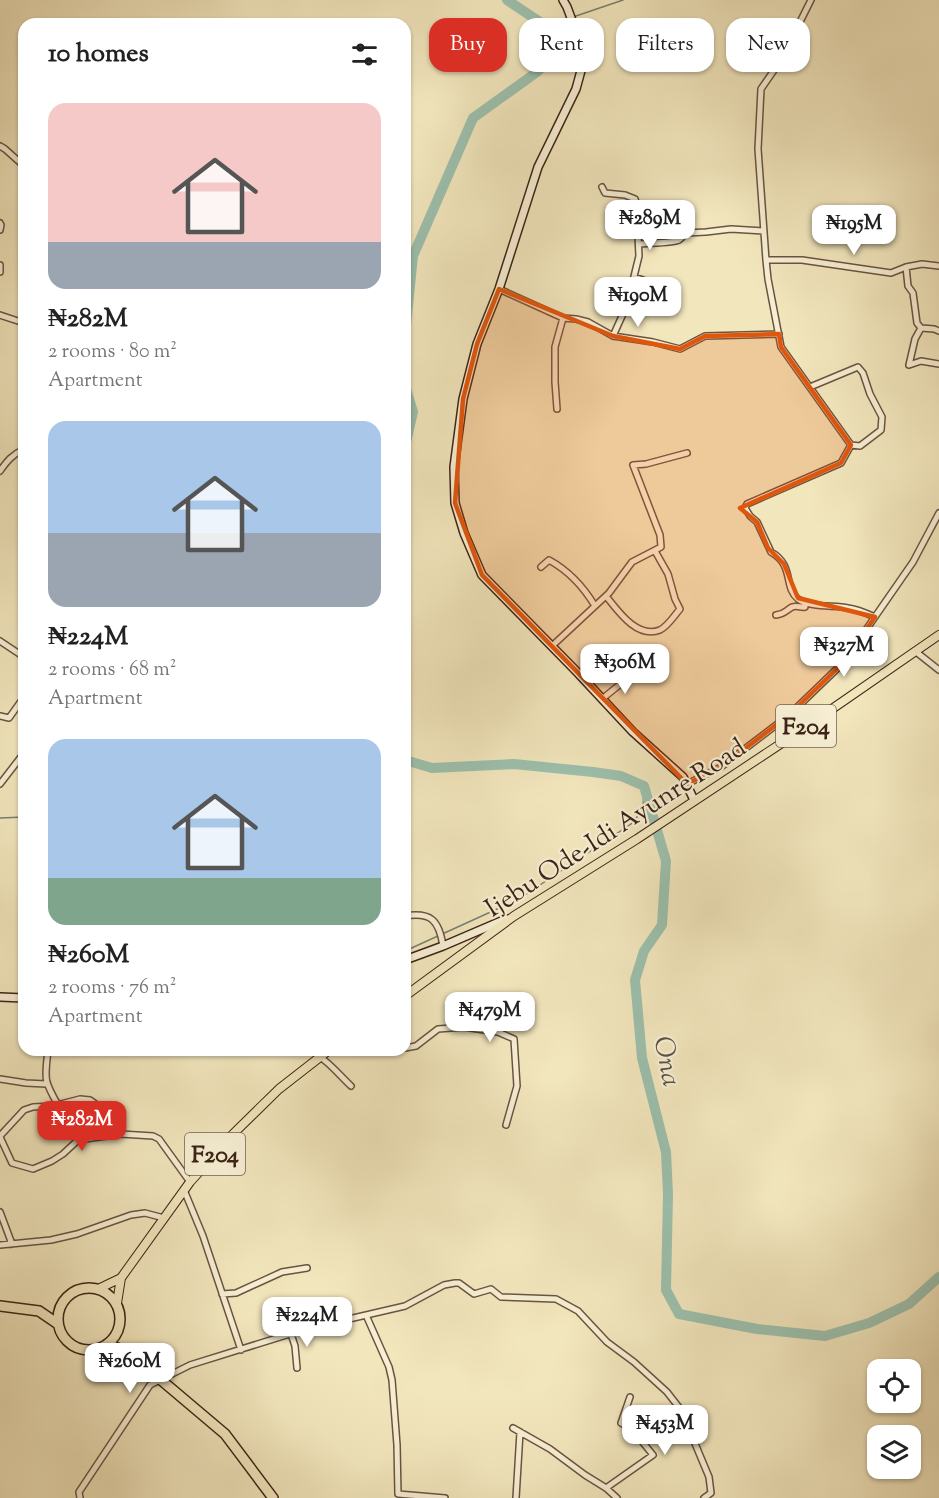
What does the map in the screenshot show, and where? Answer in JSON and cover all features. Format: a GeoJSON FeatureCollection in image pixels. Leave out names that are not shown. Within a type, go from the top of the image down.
{"type":"FeatureCollection","features":[{"type":"Feature","properties":{"kind":"highway"},"geometry":{"type":"LineString","coordinates":[[86,1287],[98,1289],[108,1294],[117,1303],[120,1320],[117,1331],[102,1347],[91,1350],[74,1347],[65,1340],[58,1324],[58,1312],[62,1302],[75,1290],[86,1287]]}},
{"type":"Feature","properties":{"kind":"highway"},"geometry":{"type":"LineString","coordinates":[[39,1311],[62,1302]]}},
{"type":"Feature","properties":{"kind":"highway"},"geometry":{"type":"LineString","coordinates":[[0,1306],[39,1311],[58,1324]]}},
{"type":"Feature","properties":{"kind":"highway"},"geometry":{"type":"LineString","coordinates":[[117,1331],[128,1352]]}},
{"type":"Feature","properties":{"kind":"highway"},"geometry":{"type":"LineString","coordinates":[[107,1344],[128,1352],[225,1434],[273,1498]]}},
{"type":"Feature","properties":{"kind":"main road","name":"Ijebu Ode-Idi Ayunre Road"},"geometry":{"type":"LineString","coordinates":[[411,992],[514,916],[672,816],[939,635]]}},
{"type":"Feature","properties":{"kind":"main road","name":"F204"},"geometry":{"type":"LineString","coordinates":[[117,1303],[121,1278],[190,1182],[233,1134],[279,1089],[320,1057]]}},
{"type":"Feature","properties":{"kind":"main road","name":"F204"},"geometry":{"type":"LineString","coordinates":[[98,1289],[121,1278]]}},
{"type":"Feature","properties":{"kind":"street"},"geometry":{"type":"LineString","coordinates":[[563,0],[580,42],[582,67],[576,89],[538,167],[499,289],[477,344],[463,399],[454,467],[455,503],[464,533],[482,575],[633,732],[683,777],[694,800]]}},
{"type":"Feature","properties":{"kind":"street"},"geometry":{"type":"LineString","coordinates":[[810,387],[858,368],[863,373],[870,394],[882,417],[881,430],[860,446],[851,445],[810,387],[782,347],[768,279],[758,149],[761,89],[781,60],[811,0]]}},
{"type":"Feature","properties":{"kind":"street"},"geometry":{"type":"LineString","coordinates":[[0,146],[18,161]]}},
{"type":"Feature","properties":{"kind":"street"},"geometry":{"type":"LineString","coordinates":[[602,187],[604,193],[625,195],[635,199],[640,215],[639,255],[635,277],[627,305],[613,336]]}},
{"type":"Feature","properties":{"kind":"street"},"geometry":{"type":"LineString","coordinates":[[0,223],[0,230]]}},
{"type":"Feature","properties":{"kind":"street"},"geometry":{"type":"LineString","coordinates":[[639,244],[671,243],[679,240],[686,233],[731,229],[764,231]]}},
{"type":"Feature","properties":{"kind":"street"},"geometry":{"type":"LineString","coordinates":[[766,260],[802,260],[891,273],[922,264],[939,266]]}},
{"type":"Feature","properties":{"kind":"street"},"geometry":{"type":"LineString","coordinates":[[0,265],[0,272]]}},
{"type":"Feature","properties":{"kind":"street"},"geometry":{"type":"LineString","coordinates":[[906,267],[908,286],[913,293],[917,324],[921,328],[934,328],[939,331]]}},
{"type":"Feature","properties":{"kind":"street"},"geometry":{"type":"LineString","coordinates":[[635,277],[672,289]]}},
{"type":"Feature","properties":{"kind":"street"},"geometry":{"type":"LineString","coordinates":[[499,289],[563,318],[588,322],[613,336],[680,349],[705,336],[779,334]]}},
{"type":"Feature","properties":{"kind":"street"},"geometry":{"type":"LineString","coordinates":[[0,315],[18,320]]}},
{"type":"Feature","properties":{"kind":"street"},"geometry":{"type":"LineString","coordinates":[[557,409],[555,347],[563,318]]}},
{"type":"Feature","properties":{"kind":"street"},"geometry":{"type":"LineString","coordinates":[[921,328],[915,339],[909,365],[921,361],[939,364]]}},
{"type":"Feature","properties":{"kind":"street"},"geometry":{"type":"LineString","coordinates":[[851,445],[841,463],[747,504],[745,508],[757,522],[771,552],[784,564],[792,592],[798,598],[805,603],[849,608],[875,617]]}},
{"type":"Feature","properties":{"kind":"street"},"geometry":{"type":"LineString","coordinates":[[0,471],[18,452]]}},
{"type":"Feature","properties":{"kind":"street"},"geometry":{"type":"LineString","coordinates":[[552,646],[606,596],[632,562],[661,547],[660,535],[633,465],[646,464],[687,453]]}},
{"type":"Feature","properties":{"kind":"street"},"geometry":{"type":"LineString","coordinates":[[687,784],[721,767],[788,716],[843,663],[913,562],[939,513]]}},
{"type":"Feature","properties":{"kind":"street"},"geometry":{"type":"LineString","coordinates":[[606,596],[633,626],[643,630],[658,631],[666,626],[680,609],[668,574],[655,551]]}},
{"type":"Feature","properties":{"kind":"street"},"geometry":{"type":"LineString","coordinates":[[542,567],[549,560],[558,565],[574,578],[595,606]]}},
{"type":"Feature","properties":{"kind":"street"},"geometry":{"type":"LineString","coordinates":[[776,615],[784,614],[797,606],[805,607],[805,603]]}},
{"type":"Feature","properties":{"kind":"street"},"geometry":{"type":"LineString","coordinates":[[0,641],[18,653]]}},
{"type":"Feature","properties":{"kind":"street"},"geometry":{"type":"LineString","coordinates":[[915,651],[939,670]]}},
{"type":"Feature","properties":{"kind":"street"},"geometry":{"type":"LineString","coordinates":[[602,699],[634,674]]}},
{"type":"Feature","properties":{"kind":"street"},"geometry":{"type":"LineString","coordinates":[[0,716],[9,718],[18,705]]}},
{"type":"Feature","properties":{"kind":"street"},"geometry":{"type":"LineString","coordinates":[[0,784],[18,761]]}},
{"type":"Feature","properties":{"kind":"street"},"geometry":{"type":"LineString","coordinates":[[411,915],[430,917],[434,920],[439,928],[443,946]]}},
{"type":"Feature","properties":{"kind":"street"},"geometry":{"type":"LineString","coordinates":[[411,958],[514,916]]}},
{"type":"Feature","properties":{"kind":"street"},"geometry":{"type":"LineString","coordinates":[[0,996],[18,998]]}},
{"type":"Feature","properties":{"kind":"street"},"geometry":{"type":"LineString","coordinates":[[411,1047],[416,1046],[438,1029],[464,1028],[498,1032],[514,1039],[517,1086],[506,1125]]}},
{"type":"Feature","properties":{"kind":"street"},"geometry":{"type":"LineString","coordinates":[[47,1056],[46,1084],[58,1105]]}},
{"type":"Feature","properties":{"kind":"street"},"geometry":{"type":"LineString","coordinates":[[320,1057],[351,1086]]}},
{"type":"Feature","properties":{"kind":"street"},"geometry":{"type":"LineString","coordinates":[[0,1079],[46,1084]]}},
{"type":"Feature","properties":{"kind":"street"},"geometry":{"type":"LineString","coordinates":[[121,1134],[104,1110],[90,1100],[80,1099],[24,1110],[0,1136],[12,1163],[33,1169],[63,1154],[78,1140],[121,1134],[153,1137],[159,1139],[190,1182]]}},
{"type":"Feature","properties":{"kind":"street"},"geometry":{"type":"LineString","coordinates":[[184,1190],[204,1236],[241,1350]]}},
{"type":"Feature","properties":{"kind":"street"},"geometry":{"type":"LineString","coordinates":[[0,1212],[12,1244]]}},
{"type":"Feature","properties":{"kind":"street"},"geometry":{"type":"LineString","coordinates":[[0,1245],[51,1240],[77,1234],[131,1215],[145,1213],[164,1218]]}},
{"type":"Feature","properties":{"kind":"street"},"geometry":{"type":"LineString","coordinates":[[222,1294],[236,1293],[282,1272],[307,1268]]}},
{"type":"Feature","properties":{"kind":"street"},"geometry":{"type":"LineString","coordinates":[[80,1498],[79,1492],[150,1385],[160,1379],[190,1365],[322,1324],[405,1306],[444,1285],[455,1282],[474,1294],[491,1290],[501,1297],[556,1299],[578,1311],[607,1342],[634,1362],[667,1392],[681,1410],[709,1477],[711,1492],[704,1498]]}},
{"type":"Feature","properties":{"kind":"street"},"geometry":{"type":"LineString","coordinates":[[366,1315],[389,1367],[392,1380],[398,1494],[445,1498]]}},
{"type":"Feature","properties":{"kind":"street"},"geometry":{"type":"LineString","coordinates":[[291,1334],[295,1346],[297,1368]]}},
{"type":"Feature","properties":{"kind":"street"},"geometry":{"type":"LineString","coordinates":[[606,1488],[653,1455],[632,1429],[621,1423],[630,1397]]}},
{"type":"Feature","properties":{"kind":"street"},"geometry":{"type":"LineString","coordinates":[[513,1428],[550,1449],[617,1498]]}},
{"type":"Feature","properties":{"kind":"street"},"geometry":{"type":"LineString","coordinates":[[516,1498],[520,1432]]}},
{"type":"Feature","properties":{"kind":"highlighted area"},"geometry":{"type":"Polygon","coordinates":[[[499,289],[613,336],[680,349],[705,336],[779,334],[781,347],[851,445],[841,463],[740,508],[757,522],[768,548],[784,564],[798,598],[875,617],[843,663],[788,716],[721,767],[687,784],[482,575],[455,503],[463,399],[477,344],[499,289]]]}},
{"type":"Feature","properties":{"kind":"waterway","name":"Ona"},"geometry":{"type":"LineString","coordinates":[[411,276],[413,256],[473,118],[537,72],[555,53],[546,26],[507,0]]}},
{"type":"Feature","properties":{"kind":"waterway"},"geometry":{"type":"LineString","coordinates":[[573,17],[623,0]]}},
{"type":"Feature","properties":{"kind":"waterway","name":"Ona"},"geometry":{"type":"LineString","coordinates":[[411,406],[413,412],[411,420]]}},
{"type":"Feature","properties":{"kind":"waterway","name":"Ona"},"geometry":{"type":"LineString","coordinates":[[411,762],[432,768],[514,764],[593,772],[621,776],[644,786],[666,861],[662,925],[644,951],[635,980],[642,1058],[666,1152],[668,1194],[666,1290],[679,1314],[757,1329],[825,1336],[869,1323],[909,1304],[939,1277]]}},
{"type":"Feature","properties":{"kind":"waterway"},"geometry":{"type":"LineString","coordinates":[[411,948],[519,899],[631,824],[643,810],[644,786]]}},
{"type":"Feature","properties":{"kind":"waterway"},"geometry":{"type":"LineString","coordinates":[[0,818],[18,817]]}}]}
